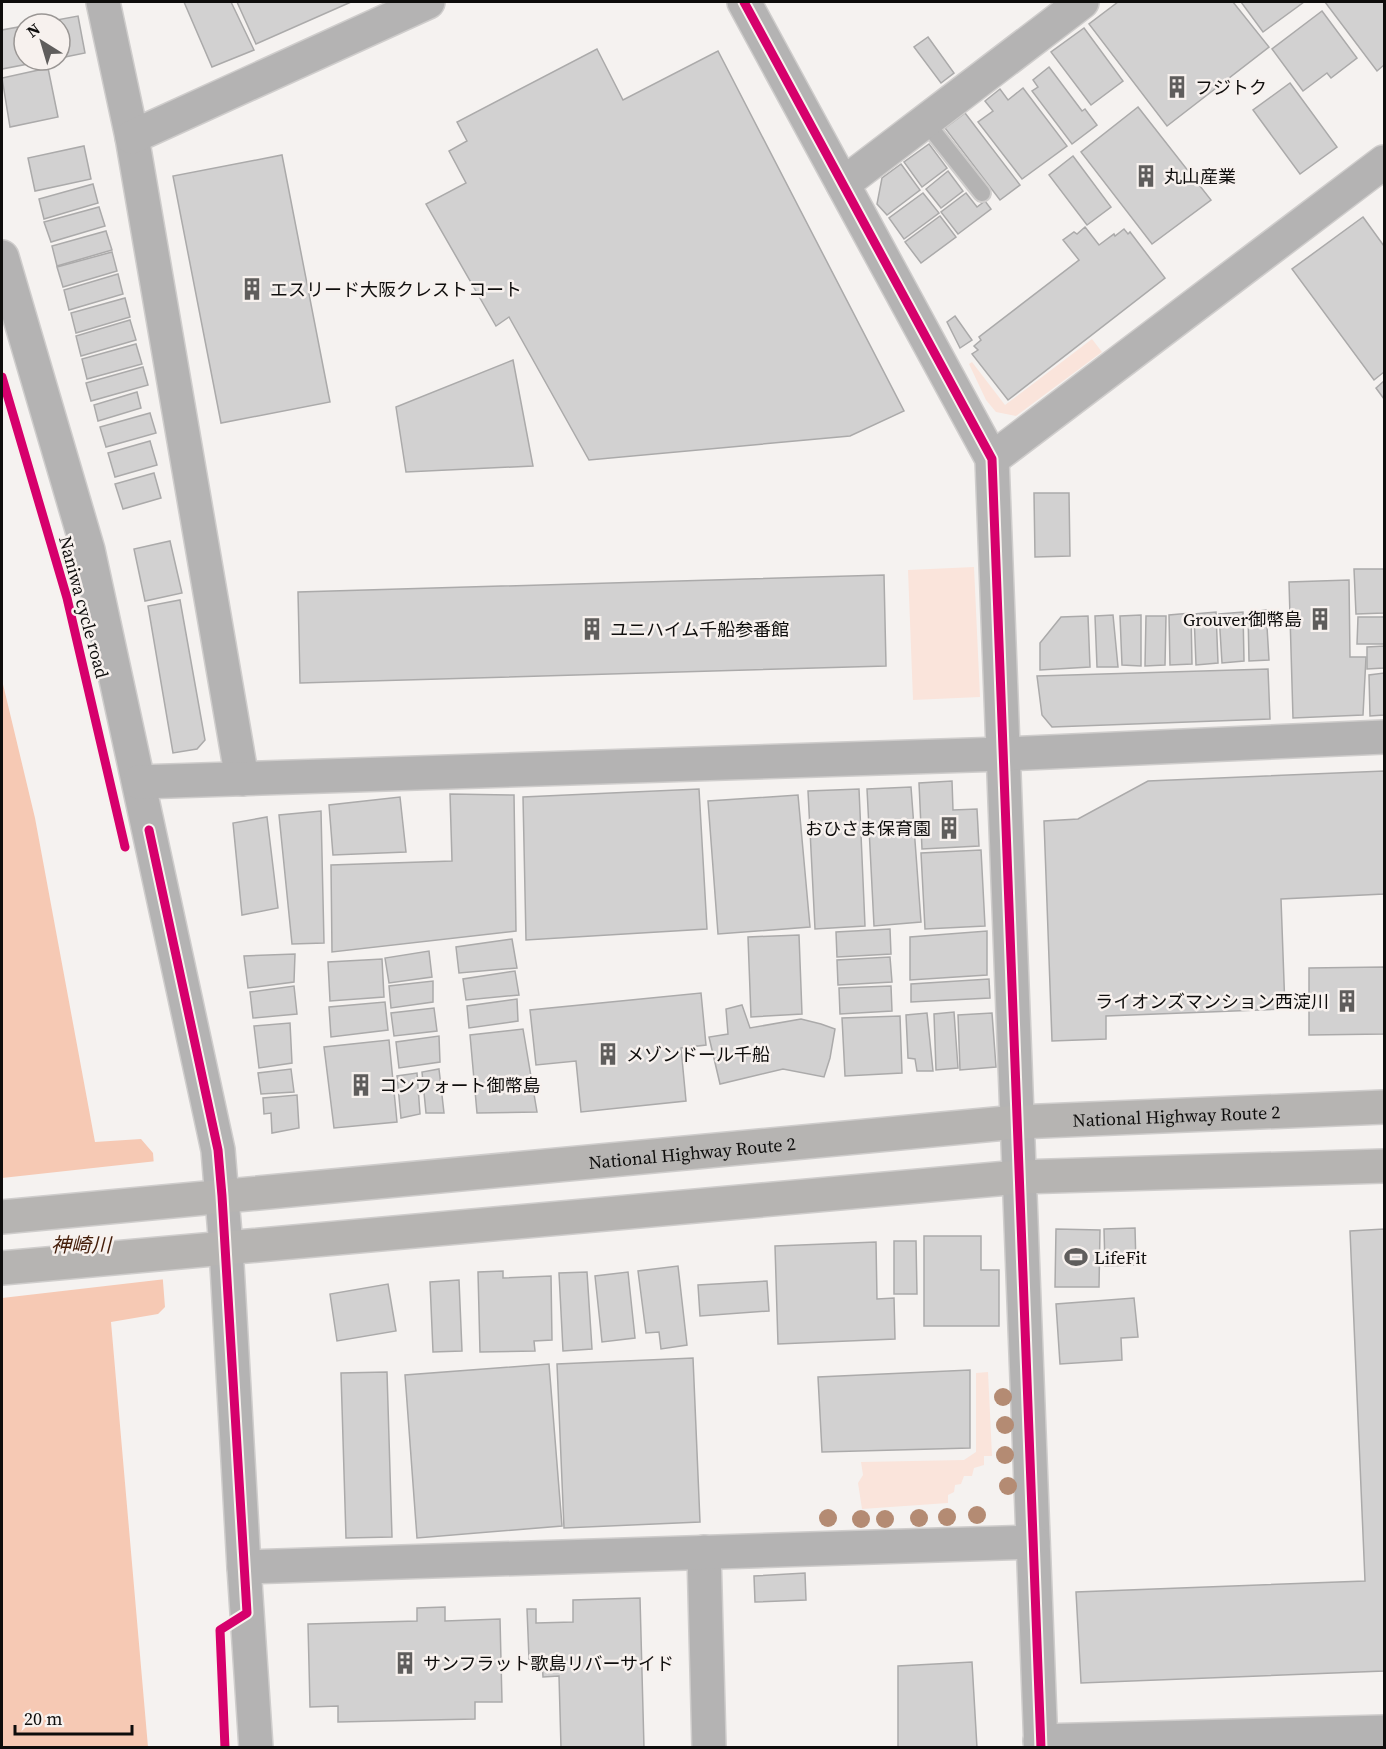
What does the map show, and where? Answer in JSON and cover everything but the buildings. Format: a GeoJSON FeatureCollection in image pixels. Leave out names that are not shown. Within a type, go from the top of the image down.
{"type":"FeatureCollection","features":[{"type":"Feature","properties":{"kind":"highway","name":"National Highway Route 2"},"geometry":{"type":"LineString","coordinates":[[2,1217],[1017,1122],[1384,1107]]}},
{"type":"Feature","properties":{"kind":"highway"},"geometry":{"type":"LineString","coordinates":[[2,1268],[1019,1177],[1384,1166]]}},
{"type":"Feature","properties":{"kind":"street"},"geometry":{"type":"LineString","coordinates":[[103,2],[132,137],[242,779]]}},
{"type":"Feature","properties":{"kind":"street"},"geometry":{"type":"LineString","coordinates":[[132,137],[428,2]]}},
{"type":"Feature","properties":{"kind":"street"},"geometry":{"type":"LineString","coordinates":[[744,2],[992,459],[1041,1744],[1384,1732]]}},
{"type":"Feature","properties":{"kind":"street"},"geometry":{"type":"LineString","coordinates":[[843,184],[1082,2]]}},
{"type":"Feature","properties":{"kind":"street"},"geometry":{"type":"LineString","coordinates":[[992,459],[1384,162]]}},
{"type":"Feature","properties":{"kind":"street"},"geometry":{"type":"LineString","coordinates":[[2,257],[88,550],[218,1150],[226,1247],[243,1567],[256,1748]]}},
{"type":"Feature","properties":{"kind":"street"},"geometry":{"type":"LineString","coordinates":[[139,782],[1003,754],[1384,737]]}},
{"type":"Feature","properties":{"kind":"street"},"geometry":{"type":"LineString","coordinates":[[243,1567],[1033,1542]]}},
{"type":"Feature","properties":{"kind":"street"},"geometry":{"type":"LineString","coordinates":[[704,1552],[710,1748]]}},
{"type":"Feature","properties":{"kind":"lane"},"geometry":{"type":"LineString","coordinates":[[926,121],[982,194]]}},
{"type":"Feature","properties":{"kind":"shaded area"},"geometry":{"type":"Polygon","coordinates":[[[1092,339],[1102,352],[1016,416],[996,412],[986,400],[969,364],[972,362],[1005,405],[1092,339]]]}},
{"type":"Feature","properties":{"kind":"shaded area"},"geometry":{"type":"Polygon","coordinates":[[[974,567],[980,697],[913,700],[908,570],[974,567]]]}},
{"type":"Feature","properties":{"kind":"shaded area"},"geometry":{"type":"Polygon","coordinates":[[[988,1372],[992,1456],[984,1456],[984,1465],[974,1468],[972,1476],[964,1476],[961,1484],[955,1485],[954,1492],[948,1495],[948,1503],[862,1509],[858,1483],[863,1475],[861,1462],[964,1460],[976,1452],[976,1373],[988,1372]]]}},
{"type":"Feature","properties":{"kind":"water","name":"神崎川"},"geometry":{"type":"Polygon","coordinates":[[[2,680],[35,818],[95,1142],[141,1139],[153,1153],[165,1307],[158,1314],[111,1322],[148,1747],[2,1747],[2,680]]]}},
{"type":"Feature","properties":{"kind":"pier"},"geometry":{"type":"Polygon","coordinates":[[[157,1161],[166,1279],[2,1298],[2,1178],[157,1161]]]}},
{"type":"Feature","properties":{"kind":"cycle path"},"geometry":{"type":"LineString","coordinates":[[744,2],[992,459],[1041,1748]]}},
{"type":"Feature","properties":{"kind":"cycle path","name":"Naniwa cycle road"},"geometry":{"type":"LineString","coordinates":[[2,377],[67,598],[125,847]]}},
{"type":"Feature","properties":{"kind":"cycle path"},"geometry":{"type":"LineString","coordinates":[[149,830],[218,1150],[222,1196],[247,1613],[220,1630],[225,1748]]}},
{"type":"Feature","properties":{"kind":"place","name":"フジトク"},"geometry":{"type":"Point","coordinates":[1177,87]}},
{"type":"Feature","properties":{"kind":"place","name":"丸山産業"},"geometry":{"type":"Point","coordinates":[1146,176]}},
{"type":"Feature","properties":{"kind":"place","name":"エスリード大阪クレストコート"},"geometry":{"type":"Point","coordinates":[252,289]}},
{"type":"Feature","properties":{"kind":"place","name":"Grouver御幣島"},"geometry":{"type":"Point","coordinates":[1320,619]}},
{"type":"Feature","properties":{"kind":"place","name":"ユニハイム千船参番館"},"geometry":{"type":"Point","coordinates":[592,629]}},
{"type":"Feature","properties":{"kind":"place","name":"おひさま保育園"},"geometry":{"type":"Point","coordinates":[949,828]}},
{"type":"Feature","properties":{"kind":"place","name":"ライオンズマンション西淀川"},"geometry":{"type":"Point","coordinates":[1347,1001]}},
{"type":"Feature","properties":{"kind":"place","name":"メゾンドール千船"},"geometry":{"type":"Point","coordinates":[608,1054]}},
{"type":"Feature","properties":{"kind":"place","name":"コンフォート御幣島"},"geometry":{"type":"Point","coordinates":[361,1085]}},
{"type":"Feature","properties":{"kind":"place","name":"LifeFit"},"geometry":{"type":"Point","coordinates":[1076,1257]}},
{"type":"Feature","properties":{"kind":"place","name":"サンフラット歌島リバーサイド"},"geometry":{"type":"Point","coordinates":[405,1663]}}]}
